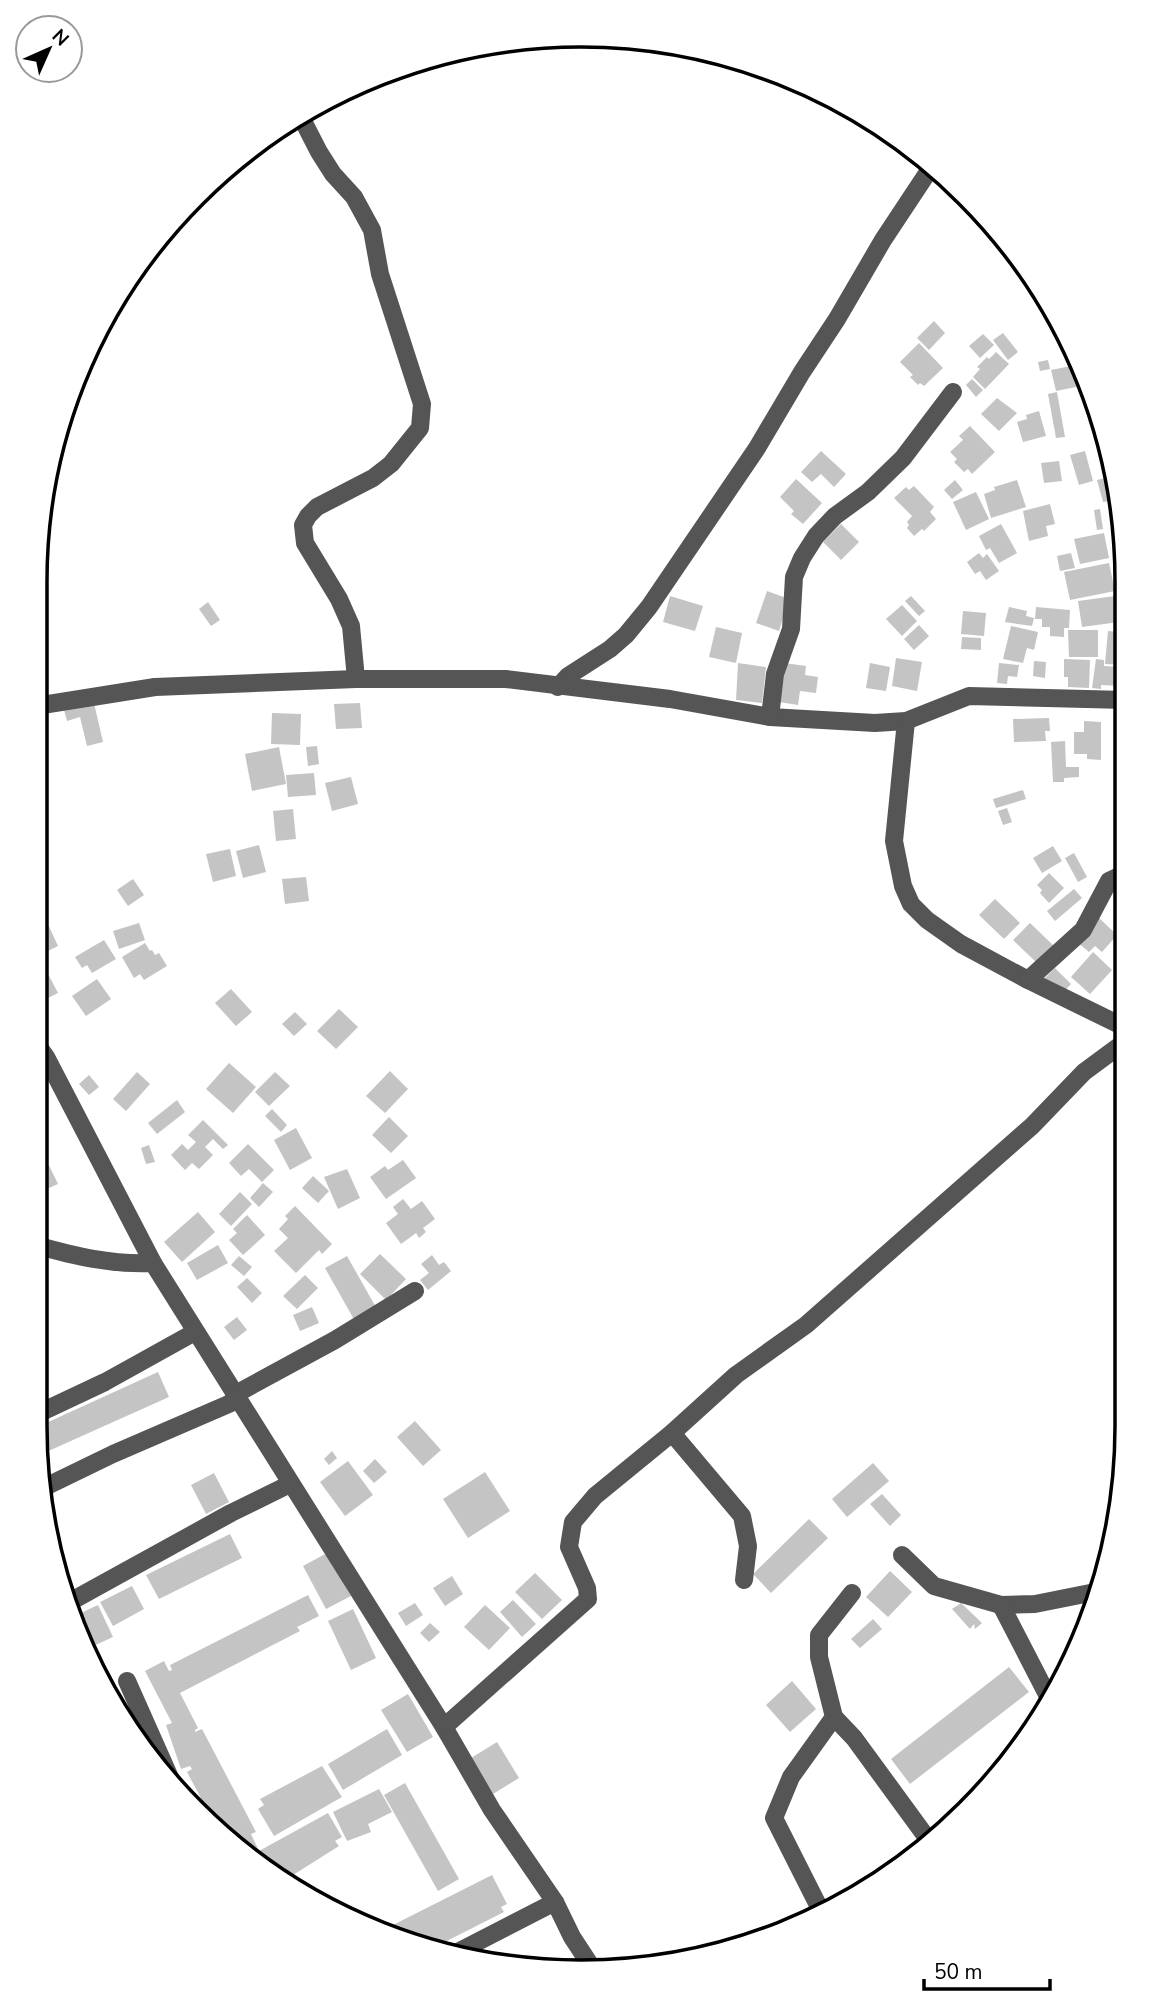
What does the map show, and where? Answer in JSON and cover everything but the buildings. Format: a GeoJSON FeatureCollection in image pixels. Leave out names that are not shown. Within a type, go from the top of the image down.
{"type":"FeatureCollection","features":[{"type":"Feature","properties":{"kind":"street"},"geometry":{"type":"LineString","coordinates":[[305,125],[318,152],[354,197],[372,230],[380,274],[422,404],[420,428],[391,464],[373,478],[317,507],[307,516],[303,525],[305,543],[339,599],[351,626],[356,679]]}},
{"type":"Feature","properties":{"kind":"street"},"geometry":{"type":"LineString","coordinates":[[558,687],[568,676],[610,649],[626,635],[649,607],[757,448],[883,240],[926,175]]}},
{"type":"Feature","properties":{"kind":"street"},"geometry":{"type":"LineString","coordinates":[[770,718],[775,674],[791,629],[794,577],[802,558],[816,536],[835,516],[869,492],[903,458],[953,392]]}},
{"type":"Feature","properties":{"kind":"street"},"geometry":{"type":"LineString","coordinates":[[47,704],[155,687],[356,679],[506,679],[670,699],[770,718],[875,723],[906,721],[969,696],[1115,700]]}},
{"type":"Feature","properties":{"kind":"street"},"geometry":{"type":"LineString","coordinates":[[906,721],[894,841],[903,886],[912,904],[927,920],[961,944],[1115,1023]]}},
{"type":"Feature","properties":{"kind":"street"},"geometry":{"type":"LineString","coordinates":[[1028,980],[1083,930],[1109,881],[1115,878]]}},
{"type":"Feature","properties":{"kind":"street"},"geometry":{"type":"LineString","coordinates":[[444,1727],[588,1599],[587,1588],[569,1547],[573,1522],[595,1496],[736,1376],[806,1325],[1032,1126],[1084,1072],[1115,1049]]}},
{"type":"Feature","properties":{"kind":"street"},"geometry":{"type":"LineString","coordinates":[[47,1059],[153,1264],[444,1727],[492,1810],[555,1902],[587,1960]]}},
{"type":"Feature","properties":{"kind":"street"},"geometry":{"type":"LineString","coordinates":[[47,1248],[85,1259],[125,1265],[153,1264]]}},
{"type":"Feature","properties":{"kind":"street"},"geometry":{"type":"LineString","coordinates":[[51,1484],[236,1398],[415,1291]]}},
{"type":"Feature","properties":{"kind":"street"},"geometry":{"type":"LineString","coordinates":[[47,1409],[105,1382],[195,1332]]}},
{"type":"Feature","properties":{"kind":"street"},"geometry":{"type":"LineString","coordinates":[[672,1433],[741,1517],[748,1546],[744,1580]]}},
{"type":"Feature","properties":{"kind":"street"},"geometry":{"type":"LineString","coordinates":[[76,1598],[231,1513],[290,1484]]}},
{"type":"Feature","properties":{"kind":"street"},"geometry":{"type":"LineString","coordinates":[[902,1555],[934,1586],[1001,1605],[1035,1604],[1087,1594]]}},
{"type":"Feature","properties":{"kind":"street"},"geometry":{"type":"LineString","coordinates":[[852,1593],[819,1635],[818,1657],[834,1717],[854,1738],[924,1834]]}},
{"type":"Feature","properties":{"kind":"street"},"geometry":{"type":"LineString","coordinates":[[1001,1605],[1045,1690]]}},
{"type":"Feature","properties":{"kind":"street"},"geometry":{"type":"LineString","coordinates":[[127,1681],[158,1751]]}},
{"type":"Feature","properties":{"kind":"street"},"geometry":{"type":"LineString","coordinates":[[818,1905],[774,1818],[791,1777],[834,1717]]}},
{"type":"Feature","properties":{"kind":"street"},"geometry":{"type":"LineString","coordinates":[[468,1947],[555,1902]]}}]}
